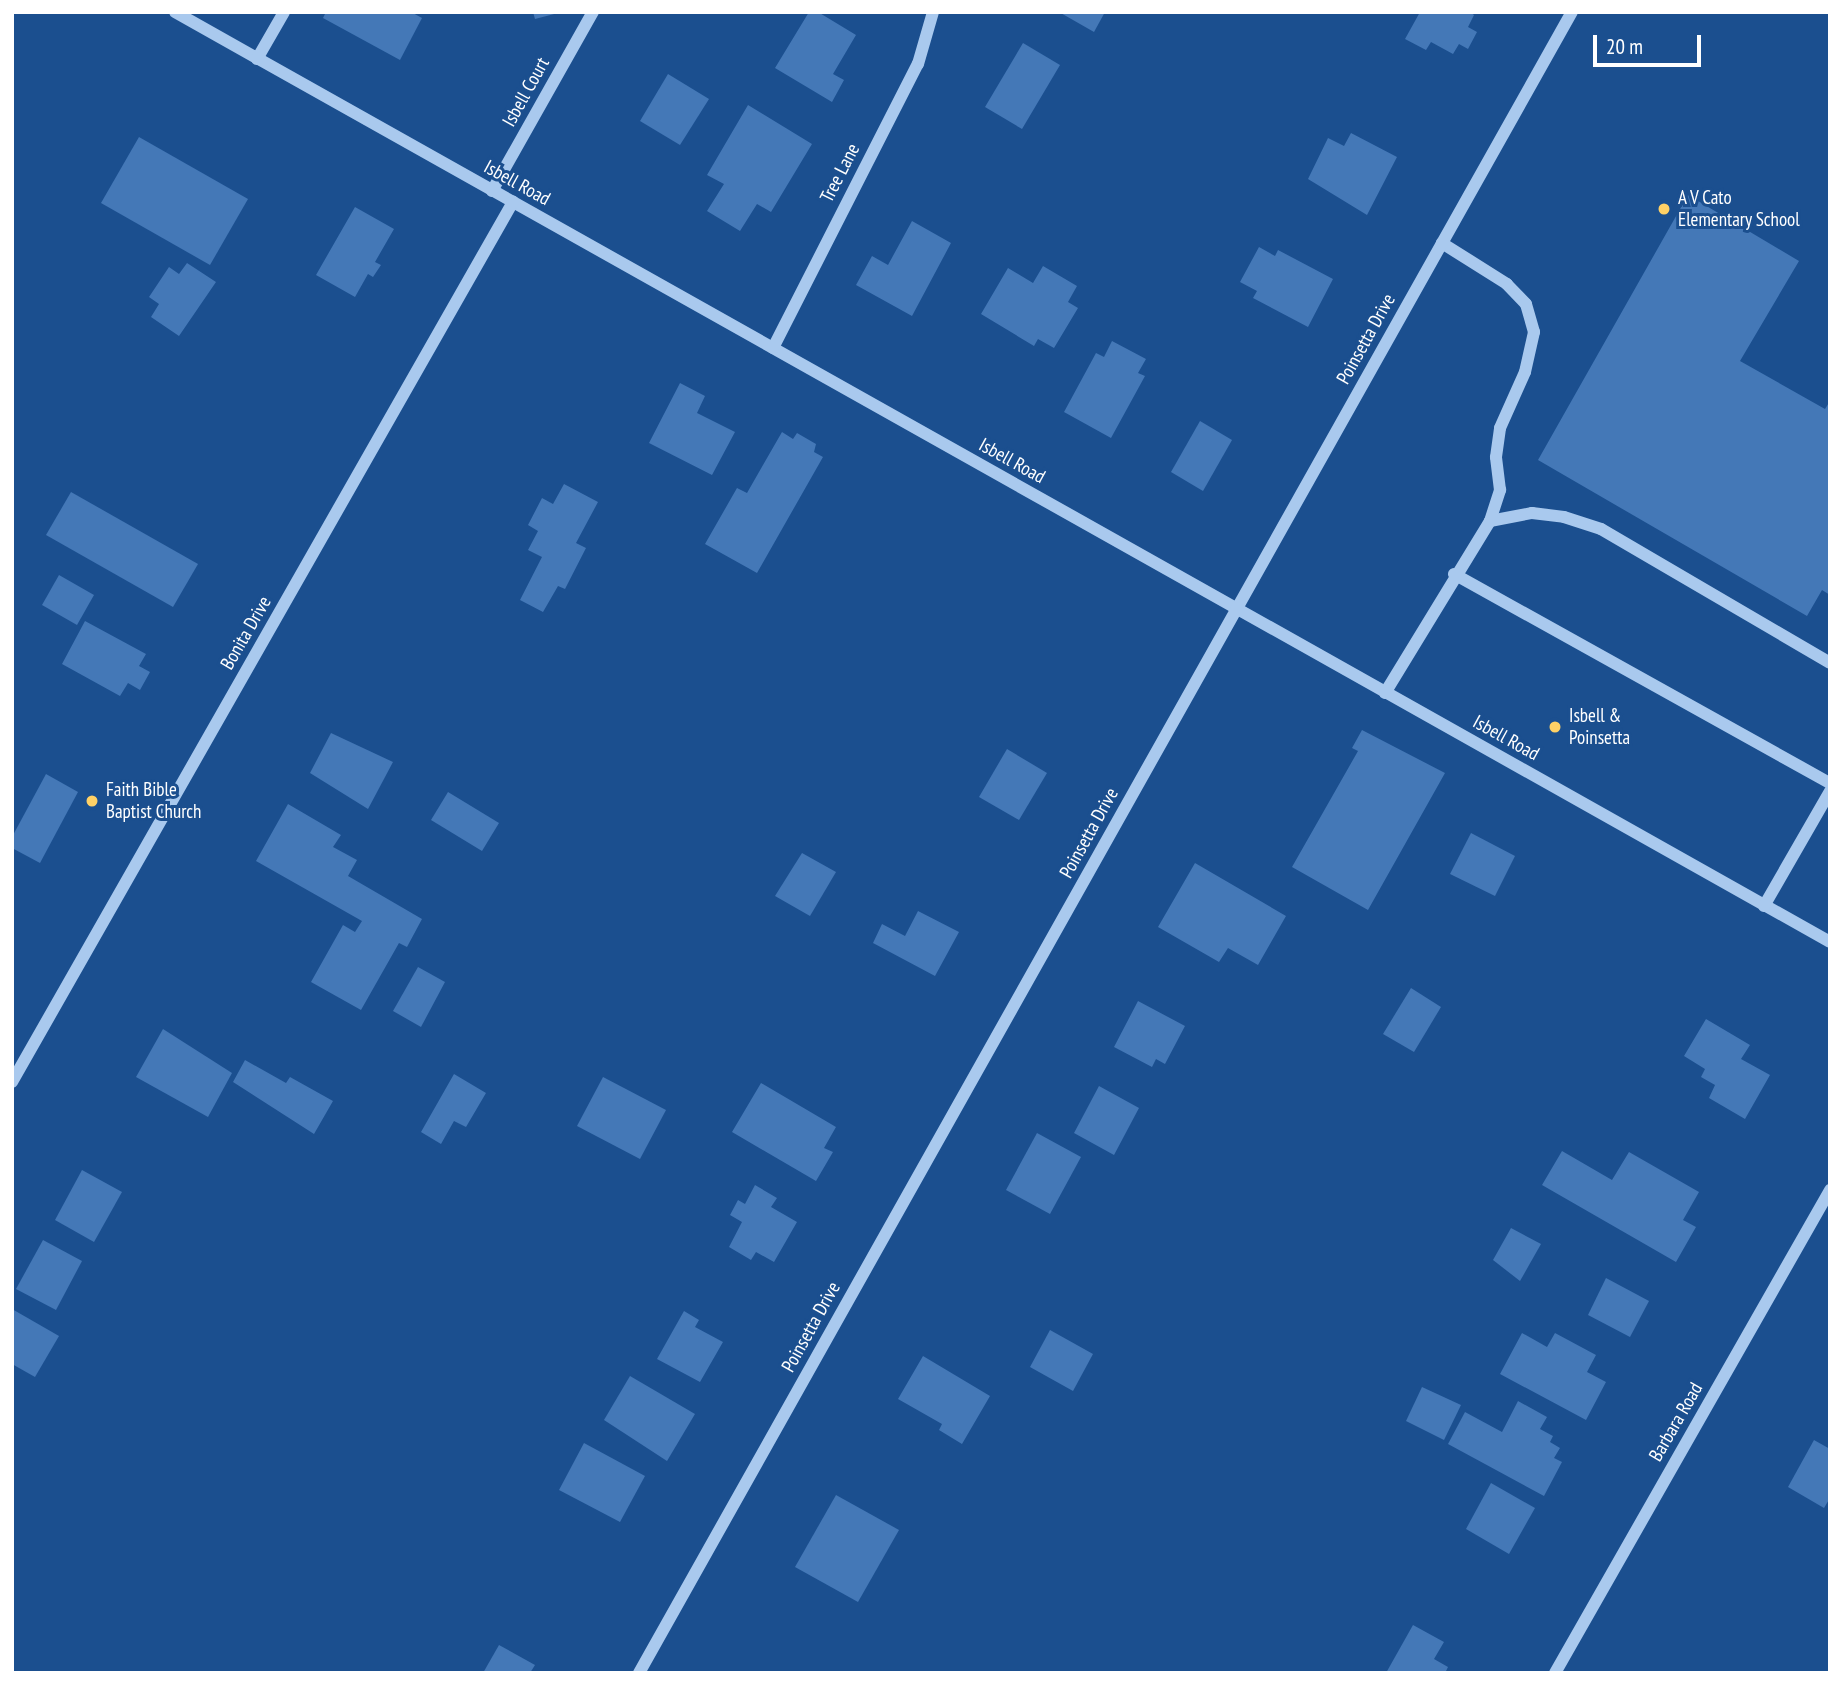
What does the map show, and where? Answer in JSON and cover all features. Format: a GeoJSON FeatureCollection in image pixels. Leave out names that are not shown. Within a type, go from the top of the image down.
{"type":"FeatureCollection","features":[{"type":"Feature","properties":{"kind":"street","name":"Isbell Road"},"geometry":{"type":"LineString","coordinates":[[175,12],[1830,942]]}},
{"type":"Feature","properties":{"kind":"street"},"geometry":{"type":"LineString","coordinates":[[257,59],[284,12]]}},
{"type":"Feature","properties":{"kind":"street","name":"Isbell Court"},"geometry":{"type":"LineString","coordinates":[[492,191],[593,12]]}},
{"type":"Feature","properties":{"kind":"street","name":"Tree Lane"},"geometry":{"type":"LineString","coordinates":[[773,348],[918,64],[933,12]]}},
{"type":"Feature","properties":{"kind":"street","name":"Poinsetta Drive"},"geometry":{"type":"LineString","coordinates":[[639,1673],[1572,12]]}},
{"type":"Feature","properties":{"kind":"street","name":"Bonita Drive"},"geometry":{"type":"LineString","coordinates":[[12,1082],[513,202]]}},
{"type":"Feature","properties":{"kind":"street"},"geometry":{"type":"LineString","coordinates":[[1385,693],[1454,574],[1490,521],[1500,489],[1496,457],[1500,428],[1525,372],[1534,332],[1525,304],[1507,284],[1443,243]]}},
{"type":"Feature","properties":{"kind":"street"},"geometry":{"type":"LineString","coordinates":[[1490,521],[1532,513],[1564,517],[1601,529],[1830,663]]}},
{"type":"Feature","properties":{"kind":"street"},"geometry":{"type":"LineString","coordinates":[[1454,574],[1830,783]]}},
{"type":"Feature","properties":{"kind":"street"},"geometry":{"type":"LineString","coordinates":[[1764,906],[1830,791]]}},
{"type":"Feature","properties":{"kind":"street","name":"Barbara Road"},"geometry":{"type":"LineString","coordinates":[[1555,1673],[1830,1190]]}},
{"type":"Feature","properties":{"kind":"building"},"geometry":{"type":"Polygon","coordinates":[[[326,12],[411,12],[422,18],[400,60],[323,18],[326,12]]]}},
{"type":"Feature","properties":{"kind":"building"},"geometry":{"type":"Polygon","coordinates":[[[533,12],[558,12],[558,13],[535,19],[533,12]]]}},
{"type":"Feature","properties":{"kind":"building"},"geometry":{"type":"Polygon","coordinates":[[[809,12],[818,12],[856,35],[833,74],[844,80],[832,102],[775,68],[809,12]]]}},
{"type":"Feature","properties":{"kind":"building"},"geometry":{"type":"Polygon","coordinates":[[[1059,12],[1105,12],[1094,32],[1059,12]]]}},
{"type":"Feature","properties":{"kind":"building"},"geometry":{"type":"Polygon","coordinates":[[[1420,12],[1470,12],[1474,15],[1468,27],[1477,32],[1468,49],[1459,44],[1453,54],[1431,42],[1426,50],[1405,39],[1420,12]]]}},
{"type":"Feature","properties":{"kind":"building"},"geometry":{"type":"Polygon","coordinates":[[[1023,43],[1060,65],[1022,129],[985,107],[1023,43]]]}},
{"type":"Feature","properties":{"kind":"building"},"geometry":{"type":"Polygon","coordinates":[[[668,74],[709,99],[680,145],[640,121],[668,74]]]}},
{"type":"Feature","properties":{"kind":"building"},"geometry":{"type":"Polygon","coordinates":[[[748,105],[812,144],[771,212],[757,204],[740,231],[707,211],[724,184],[707,175],[748,105]]]}},
{"type":"Feature","properties":{"kind":"building"},"geometry":{"type":"Polygon","coordinates":[[[1351,133],[1397,157],[1367,215],[1308,179],[1328,138],[1344,146],[1351,133]]]}},
{"type":"Feature","properties":{"kind":"building"},"geometry":{"type":"Polygon","coordinates":[[[139,137],[248,199],[210,265],[101,203],[139,137]]]}},
{"type":"Feature","properties":{"kind":"building"},"geometry":{"type":"Polygon","coordinates":[[[1688,195],[1799,261],[1740,361],[1825,409],[1830,401],[1830,595],[1822,590],[1807,616],[1538,460],[1688,195]]]}},
{"type":"Feature","properties":{"kind":"building"},"geometry":{"type":"Polygon","coordinates":[[[355,207],[394,229],[375,262],[381,265],[373,277],[368,274],[355,297],[316,275],[355,207]]]}},
{"type":"Feature","properties":{"kind":"building"},"geometry":{"type":"Polygon","coordinates":[[[912,221],[951,243],[912,316],[856,285],[872,256],[888,265],[912,221]]]}},
{"type":"Feature","properties":{"kind":"building"},"geometry":{"type":"Polygon","coordinates":[[[1259,247],[1275,256],[1278,250],[1333,279],[1308,327],[1253,298],[1257,291],[1240,282],[1259,247]]]}},
{"type":"Feature","properties":{"kind":"building"},"geometry":{"type":"Polygon","coordinates":[[[187,263],[216,282],[179,336],[151,317],[159,304],[149,297],[169,267],[179,274],[187,263]]]}},
{"type":"Feature","properties":{"kind":"building"},"geometry":{"type":"Polygon","coordinates":[[[1043,266],[1077,286],[1068,302],[1078,308],[1054,348],[1038,339],[1034,346],[981,314],[1008,268],[1033,283],[1043,266]]]}},
{"type":"Feature","properties":{"kind":"building"},"geometry":{"type":"Polygon","coordinates":[[[1112,341],[1146,359],[1138,373],[1145,376],[1111,438],[1064,412],[1096,353],[1104,357],[1112,341]]]}},
{"type":"Feature","properties":{"kind":"building"},"geometry":{"type":"Polygon","coordinates":[[[680,383],[705,396],[697,413],[735,432],[712,475],[649,443],[680,383]]]}},
{"type":"Feature","properties":{"kind":"building"},"geometry":{"type":"Polygon","coordinates":[[[1200,421],[1232,440],[1203,491],[1171,472],[1200,421]]]}},
{"type":"Feature","properties":{"kind":"building"},"geometry":{"type":"Polygon","coordinates":[[[782,432],[793,439],[797,433],[816,444],[814,452],[823,457],[757,573],[705,544],[737,488],[747,493],[782,432]]]}},
{"type":"Feature","properties":{"kind":"building"},"geometry":{"type":"Polygon","coordinates":[[[564,484],[598,502],[576,543],[586,548],[565,589],[558,586],[543,612],[520,600],[542,557],[528,550],[538,531],[528,525],[542,498],[553,504],[564,484]]]}},
{"type":"Feature","properties":{"kind":"building"},"geometry":{"type":"Polygon","coordinates":[[[71,492],[198,564],[173,607],[46,535],[71,492]]]}},
{"type":"Feature","properties":{"kind":"building"},"geometry":{"type":"Polygon","coordinates":[[[59,575],[94,595],[77,625],[42,605],[59,575]]]}},
{"type":"Feature","properties":{"kind":"building"},"geometry":{"type":"Polygon","coordinates":[[[85,621],[146,654],[139,666],[150,672],[140,690],[128,683],[120,696],[62,664],[85,621]]]}},
{"type":"Feature","properties":{"kind":"building"},"geometry":{"type":"Polygon","coordinates":[[[1362,730],[1445,773],[1368,910],[1292,867],[1358,751],[1352,748],[1362,730]]]}},
{"type":"Feature","properties":{"kind":"building"},"geometry":{"type":"Polygon","coordinates":[[[331,733],[393,762],[368,809],[310,773],[331,733]]]}},
{"type":"Feature","properties":{"kind":"building"},"geometry":{"type":"Polygon","coordinates":[[[1007,749],[1047,773],[1019,820],[979,797],[1007,749]]]}},
{"type":"Feature","properties":{"kind":"building"},"geometry":{"type":"Polygon","coordinates":[[[46,774],[78,792],[40,863],[12,848],[12,837],[46,774]]]}},
{"type":"Feature","properties":{"kind":"building"},"geometry":{"type":"Polygon","coordinates":[[[448,792],[499,823],[482,851],[431,820],[448,792]]]}},
{"type":"Feature","properties":{"kind":"building"},"geometry":{"type":"Polygon","coordinates":[[[288,804],[341,835],[333,847],[357,860],[348,876],[422,919],[407,947],[399,943],[361,1010],[311,982],[343,925],[355,932],[362,921],[256,861],[288,804]]]}},
{"type":"Feature","properties":{"kind":"building"},"geometry":{"type":"Polygon","coordinates":[[[1471,833],[1515,856],[1495,896],[1450,874],[1471,833]]]}},
{"type":"Feature","properties":{"kind":"building"},"geometry":{"type":"Polygon","coordinates":[[[802,853],[836,872],[810,916],[775,896],[802,853]]]}},
{"type":"Feature","properties":{"kind":"building"},"geometry":{"type":"Polygon","coordinates":[[[1195,863],[1286,916],[1258,965],[1228,948],[1219,962],[1158,927],[1195,863]]]}},
{"type":"Feature","properties":{"kind":"building"},"geometry":{"type":"Polygon","coordinates":[[[918,911],[959,932],[935,976],[873,943],[882,924],[905,936],[918,911]]]}},
{"type":"Feature","properties":{"kind":"building"},"geometry":{"type":"Polygon","coordinates":[[[418,967],[445,982],[421,1027],[393,1011],[418,967]]]}},
{"type":"Feature","properties":{"kind":"building"},"geometry":{"type":"Polygon","coordinates":[[[1411,988],[1441,1007],[1414,1052],[1383,1034],[1411,988]]]}},
{"type":"Feature","properties":{"kind":"building"},"geometry":{"type":"Polygon","coordinates":[[[1138,1001],[1185,1026],[1165,1064],[1156,1059],[1152,1067],[1114,1047],[1138,1001]]]}},
{"type":"Feature","properties":{"kind":"building"},"geometry":{"type":"Polygon","coordinates":[[[1706,1019],[1750,1045],[1741,1059],[1770,1075],[1745,1119],[1709,1098],[1715,1085],[1701,1077],[1705,1069],[1684,1056],[1706,1019]]]}},
{"type":"Feature","properties":{"kind":"building"},"geometry":{"type":"Polygon","coordinates":[[[163,1029],[232,1073],[208,1117],[136,1077],[163,1029]]]}},
{"type":"Feature","properties":{"kind":"building"},"geometry":{"type":"Polygon","coordinates":[[[245,1060],[286,1083],[290,1077],[333,1101],[314,1134],[233,1082],[245,1060]]]}},
{"type":"Feature","properties":{"kind":"building"},"geometry":{"type":"Polygon","coordinates":[[[454,1074],[486,1093],[466,1127],[454,1121],[441,1144],[421,1132],[454,1074]]]}},
{"type":"Feature","properties":{"kind":"building"},"geometry":{"type":"Polygon","coordinates":[[[603,1077],[666,1110],[640,1159],[577,1126],[603,1077]]]}},
{"type":"Feature","properties":{"kind":"building"},"geometry":{"type":"Polygon","coordinates":[[[761,1083],[836,1127],[824,1148],[833,1152],[816,1181],[732,1132],[761,1083]]]}},
{"type":"Feature","properties":{"kind":"building"},"geometry":{"type":"Polygon","coordinates":[[[1099,1086],[1139,1108],[1114,1155],[1074,1133],[1099,1086]]]}},
{"type":"Feature","properties":{"kind":"building"},"geometry":{"type":"Polygon","coordinates":[[[1037,1133],[1081,1157],[1050,1214],[1006,1190],[1037,1133]]]}},
{"type":"Feature","properties":{"kind":"building"},"geometry":{"type":"Polygon","coordinates":[[[1562,1151],[1612,1180],[1629,1152],[1699,1192],[1683,1220],[1696,1227],[1676,1262],[1542,1185],[1562,1151]]]}},
{"type":"Feature","properties":{"kind":"building"},"geometry":{"type":"Polygon","coordinates":[[[82,1170],[122,1192],[94,1242],[55,1220],[82,1170]]]}},
{"type":"Feature","properties":{"kind":"building"},"geometry":{"type":"Polygon","coordinates":[[[755,1185],[777,1198],[771,1207],[797,1222],[774,1262],[756,1252],[751,1260],[729,1247],[742,1222],[730,1215],[738,1200],[745,1204],[755,1185]]]}},
{"type":"Feature","properties":{"kind":"building"},"geometry":{"type":"Polygon","coordinates":[[[1511,1228],[1541,1244],[1520,1281],[1493,1260],[1511,1228]]]}},
{"type":"Feature","properties":{"kind":"building"},"geometry":{"type":"Polygon","coordinates":[[[43,1240],[82,1261],[56,1310],[16,1289],[43,1240]]]}},
{"type":"Feature","properties":{"kind":"building"},"geometry":{"type":"Polygon","coordinates":[[[1606,1278],[1649,1301],[1630,1337],[1588,1315],[1606,1278]]]}},
{"type":"Feature","properties":{"kind":"building"},"geometry":{"type":"Polygon","coordinates":[[[12,1309],[59,1336],[35,1377],[12,1364],[12,1309]]]}},
{"type":"Feature","properties":{"kind":"building"},"geometry":{"type":"Polygon","coordinates":[[[684,1311],[699,1320],[695,1327],[723,1342],[700,1382],[657,1359],[684,1311]]]}},
{"type":"Feature","properties":{"kind":"building"},"geometry":{"type":"Polygon","coordinates":[[[1050,1330],[1093,1354],[1073,1391],[1030,1367],[1050,1330]]]}},
{"type":"Feature","properties":{"kind":"building"},"geometry":{"type":"Polygon","coordinates":[[[1522,1333],[1547,1347],[1555,1333],[1596,1355],[1587,1372],[1606,1382],[1586,1420],[1500,1374],[1522,1333]]]}},
{"type":"Feature","properties":{"kind":"building"},"geometry":{"type":"Polygon","coordinates":[[[923,1356],[990,1396],[962,1444],[939,1430],[942,1424],[898,1399],[923,1356]]]}},
{"type":"Feature","properties":{"kind":"building"},"geometry":{"type":"Polygon","coordinates":[[[630,1376],[695,1414],[667,1461],[604,1420],[630,1376]]]}},
{"type":"Feature","properties":{"kind":"building"},"geometry":{"type":"Polygon","coordinates":[[[1422,1387],[1461,1405],[1444,1440],[1406,1421],[1422,1387]]]}},
{"type":"Feature","properties":{"kind":"building"},"geometry":{"type":"Polygon","coordinates":[[[1518,1401],[1547,1417],[1540,1429],[1553,1436],[1550,1442],[1560,1448],[1554,1458],[1562,1462],[1544,1496],[1448,1444],[1465,1412],[1502,1432],[1518,1401]]]}},
{"type":"Feature","properties":{"kind":"building"},"geometry":{"type":"Polygon","coordinates":[[[1814,1440],[1830,1449],[1830,1498],[1824,1508],[1788,1487],[1814,1440]]]}},
{"type":"Feature","properties":{"kind":"building"},"geometry":{"type":"Polygon","coordinates":[[[584,1443],[645,1476],[620,1522],[559,1490],[584,1443]]]}},
{"type":"Feature","properties":{"kind":"building"},"geometry":{"type":"Polygon","coordinates":[[[1491,1483],[1535,1508],[1509,1554],[1466,1529],[1491,1483]]]}},
{"type":"Feature","properties":{"kind":"building"},"geometry":{"type":"Polygon","coordinates":[[[836,1495],[899,1530],[858,1602],[795,1567],[836,1495]]]}},
{"type":"Feature","properties":{"kind":"building"},"geometry":{"type":"Polygon","coordinates":[[[1413,1625],[1444,1642],[1434,1659],[1448,1667],[1445,1673],[1386,1673],[1413,1625]]]}},
{"type":"Feature","properties":{"kind":"building"},"geometry":{"type":"Polygon","coordinates":[[[499,1645],[535,1665],[530,1673],[483,1673],[499,1645]]]}},
{"type":"Feature","properties":{"kind":"place","name":"A V Cato Elementary School"},"geometry":{"type":"Point","coordinates":[1664,209]}},
{"type":"Feature","properties":{"kind":"place","name":"Isbell & Poinsetta"},"geometry":{"type":"Point","coordinates":[1555,727]}},
{"type":"Feature","properties":{"kind":"place","name":"Faith Bible Baptist Church"},"geometry":{"type":"Point","coordinates":[92,801]}}]}
